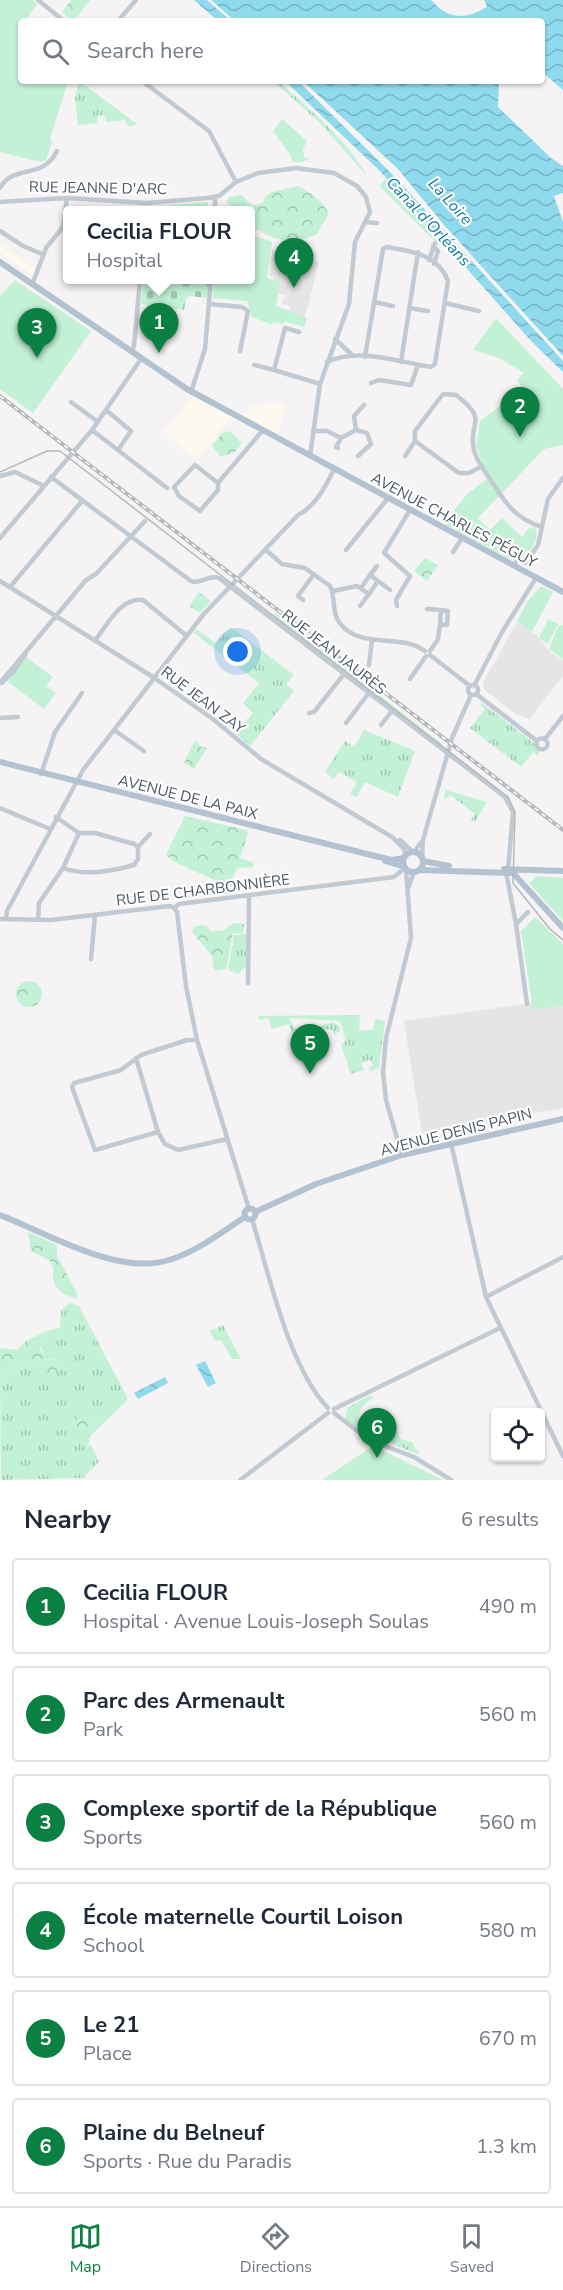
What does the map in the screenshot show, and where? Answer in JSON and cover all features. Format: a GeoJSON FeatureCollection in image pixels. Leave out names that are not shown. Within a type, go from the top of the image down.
{"type":"FeatureCollection","features":[{"type":"Feature","properties":{"kind":"main road","name":"AVENUE CHARLES PÉGUY"},"geometry":{"type":"LineString","coordinates":[[0,264],[191,392],[563,592]]}},
{"type":"Feature","properties":{"kind":"main road","name":"AVENUE DE LA PAIX"},"geometry":{"type":"LineString","coordinates":[[0,762],[392,860],[409,855]]}},
{"type":"Feature","properties":{"kind":"main road","name":"AVENUE DE LA PAIX"},"geometry":{"type":"LineString","coordinates":[[371,855],[417,871]]}},
{"type":"Feature","properties":{"kind":"main road"},"geometry":{"type":"LineString","coordinates":[[405,868],[409,855],[436,866],[563,872]]}},
{"type":"Feature","properties":{"kind":"main road"},"geometry":{"type":"LineString","coordinates":[[422,859],[417,871],[563,872]]}},
{"type":"Feature","properties":{"kind":"main road"},"geometry":{"type":"LineString","coordinates":[[510,871],[522,879],[563,927]]}},
{"type":"Feature","properties":{"kind":"main road"},"geometry":{"type":"LineString","coordinates":[[510,871],[563,927]]}},
{"type":"Feature","properties":{"kind":"main road"},"geometry":{"type":"LineString","coordinates":[[522,879],[525,871]]}},
{"type":"Feature","properties":{"kind":"main road","name":"AVENUE DENIS PAPIN"},"geometry":{"type":"LineString","coordinates":[[252,1210],[316,1184],[402,1155],[563,1119]]}},
{"type":"Feature","properties":{"kind":"main road"},"geometry":{"type":"LineString","coordinates":[[0,1215],[109,1260],[141,1265],[168,1261],[182,1255],[248,1218],[252,1210]]}},
{"type":"Feature","properties":{"kind":"street"},"geometry":{"type":"LineString","coordinates":[[38,0],[60,18]]}},
{"type":"Feature","properties":{"kind":"street"},"geometry":{"type":"LineString","coordinates":[[121,18],[136,0]]}},
{"type":"Feature","properties":{"kind":"street"},"geometry":{"type":"LineString","coordinates":[[146,84],[209,130],[236,182]]}},
{"type":"Feature","properties":{"kind":"street"},"geometry":{"type":"LineString","coordinates":[[0,188],[10,176],[44,168],[57,151]]}},
{"type":"Feature","properties":{"kind":"street"},"geometry":{"type":"LineString","coordinates":[[215,206],[215,197],[236,182],[258,173],[305,168],[337,174],[360,189],[370,208],[355,242],[349,304],[320,384],[310,456]]}},
{"type":"Feature","properties":{"kind":"street","name":"RUE JEANNE D'ARC"},"geometry":{"type":"LineString","coordinates":[[1,201],[67,198],[147,203],[215,197]]}},
{"type":"Feature","properties":{"kind":"street"},"geometry":{"type":"LineString","coordinates":[[66,206],[67,198]]}},
{"type":"Feature","properties":{"kind":"street"},"geometry":{"type":"LineString","coordinates":[[365,222],[377,224]]}},
{"type":"Feature","properties":{"kind":"street"},"geometry":{"type":"LineString","coordinates":[[32,285],[42,254],[63,227]]}},
{"type":"Feature","properties":{"kind":"street"},"geometry":{"type":"LineString","coordinates":[[0,231],[23,246],[42,254]]}},
{"type":"Feature","properties":{"kind":"street"},"geometry":{"type":"LineString","coordinates":[[429,260],[434,244],[438,251],[435,264]]}},
{"type":"Feature","properties":{"kind":"street"},"geometry":{"type":"LineString","coordinates":[[327,362],[351,354],[365,357],[431,367],[435,364],[448,281],[435,264],[418,252],[387,247],[383,249],[365,357]]}},
{"type":"Feature","properties":{"kind":"street"},"geometry":{"type":"LineString","coordinates":[[401,362],[418,252]]}},
{"type":"Feature","properties":{"kind":"street"},"geometry":{"type":"LineString","coordinates":[[131,352],[134,346],[140,284]]}},
{"type":"Feature","properties":{"kind":"street"},"geometry":{"type":"LineString","coordinates":[[191,392],[205,351],[211,284]]}},
{"type":"Feature","properties":{"kind":"street"},"geometry":{"type":"LineString","coordinates":[[374,302],[393,306]]}},
{"type":"Feature","properties":{"kind":"street"},"geometry":{"type":"LineString","coordinates":[[445,303],[479,311]]}},
{"type":"Feature","properties":{"kind":"street"},"geometry":{"type":"LineString","coordinates":[[210,304],[242,307],[248,311],[240,351]]}},
{"type":"Feature","properties":{"kind":"street"},"geometry":{"type":"LineString","coordinates":[[409,308],[428,311]]}},
{"type":"Feature","properties":{"kind":"street"},"geometry":{"type":"LineString","coordinates":[[273,370],[285,328],[299,332]]}},
{"type":"Feature","properties":{"kind":"street"},"geometry":{"type":"LineString","coordinates":[[335,339],[351,354]]}},
{"type":"Feature","properties":{"kind":"street"},"geometry":{"type":"LineString","coordinates":[[0,538],[92,430],[141,358]]}},
{"type":"Feature","properties":{"kind":"street"},"geometry":{"type":"LineString","coordinates":[[371,383],[379,380],[411,384],[415,380],[418,365]]}},
{"type":"Feature","properties":{"kind":"street"},"geometry":{"type":"LineString","coordinates":[[254,366],[320,384]]}},
{"type":"Feature","properties":{"kind":"street"},"geometry":{"type":"LineString","coordinates":[[405,456],[415,441],[415,431],[443,394],[452,393],[465,402],[475,414],[477,422],[474,448],[482,466],[512,512],[542,528]]}},
{"type":"Feature","properties":{"kind":"street"},"geometry":{"type":"LineString","coordinates":[[71,402],[98,422]]}},
{"type":"Feature","properties":{"kind":"street"},"geometry":{"type":"LineString","coordinates":[[356,430],[354,416],[364,405]]}},
{"type":"Feature","properties":{"kind":"street"},"geometry":{"type":"LineString","coordinates":[[106,410],[131,431],[118,450]]}},
{"type":"Feature","properties":{"kind":"street"},"geometry":{"type":"LineString","coordinates":[[92,430],[167,488]]}},
{"type":"Feature","properties":{"kind":"street"},"geometry":{"type":"LineString","coordinates":[[218,483],[195,465],[174,487],[179,496],[200,511],[218,490],[218,483],[263,430]]}},
{"type":"Feature","properties":{"kind":"street"},"geometry":{"type":"LineString","coordinates":[[338,448],[336,447],[341,438],[356,430],[367,433],[371,441],[368,448],[358,456]]}},
{"type":"Feature","properties":{"kind":"street"},"geometry":{"type":"LineString","coordinates":[[313,431],[327,431],[341,438]]}},
{"type":"Feature","properties":{"kind":"street"},"geometry":{"type":"LineString","coordinates":[[415,441],[459,473],[469,473],[482,466]]}},
{"type":"Feature","properties":{"kind":"street"},"geometry":{"type":"LineString","coordinates":[[3,919],[76,782],[153,676],[230,586],[313,502],[326,485],[334,469]]}},
{"type":"Feature","properties":{"kind":"street"},"geometry":{"type":"LineString","coordinates":[[0,476],[15,472],[44,486]]}},
{"type":"Feature","properties":{"kind":"street","name":"RUE JEAN JAURÈS"},"geometry":{"type":"LineString","coordinates":[[51,477],[130,538],[193,582],[215,577],[230,586],[447,755],[505,797],[512,807],[510,871]]}},
{"type":"Feature","properties":{"kind":"street"},"geometry":{"type":"LineString","coordinates":[[526,563],[538,545],[548,499],[563,478]]}},
{"type":"Feature","properties":{"kind":"street"},"geometry":{"type":"LineString","coordinates":[[346,550],[388,498]]}},
{"type":"Feature","properties":{"kind":"street"},"geometry":{"type":"LineString","coordinates":[[10,587],[82,501]]}},
{"type":"Feature","properties":{"kind":"street"},"geometry":{"type":"LineString","coordinates":[[397,606],[396,600],[411,576],[384,553],[410,510]]}},
{"type":"Feature","properties":{"kind":"street"},"geometry":{"type":"LineString","coordinates":[[0,684],[86,580],[96,574],[145,521]]}},
{"type":"Feature","properties":{"kind":"street"},"geometry":{"type":"LineString","coordinates":[[453,552],[462,538]]}},
{"type":"Feature","properties":{"kind":"street"},"geometry":{"type":"LineString","coordinates":[[267,551],[282,564],[305,568],[330,586],[333,591],[336,616],[340,623],[357,637],[413,645],[472,685]]}},
{"type":"Feature","properties":{"kind":"street"},"geometry":{"type":"LineString","coordinates":[[513,566],[518,560],[526,563],[530,568],[528,573]]}},
{"type":"Feature","properties":{"kind":"street"},"geometry":{"type":"LineString","coordinates":[[361,588],[377,566]]}},
{"type":"Feature","properties":{"kind":"street"},"geometry":{"type":"LineString","coordinates":[[303,600],[298,596],[314,574]]}},
{"type":"Feature","properties":{"kind":"street"},"geometry":{"type":"LineString","coordinates":[[370,575],[390,590]]}},
{"type":"Feature","properties":{"kind":"street"},"geometry":{"type":"LineString","coordinates":[[422,859],[423,840],[447,755],[473,694],[472,685],[536,578]]}},
{"type":"Feature","properties":{"kind":"street","name":"RUE JEAN ZAY"},"geometry":{"type":"LineString","coordinates":[[0,581],[153,676],[213,719],[261,759],[392,837],[409,855]]}},
{"type":"Feature","properties":{"kind":"street"},"geometry":{"type":"LineString","coordinates":[[360,606],[378,581]]}},
{"type":"Feature","properties":{"kind":"street"},"geometry":{"type":"LineString","coordinates":[[333,591],[361,588],[369,594]]}},
{"type":"Feature","properties":{"kind":"street"},"geometry":{"type":"LineString","coordinates":[[96,639],[123,605],[136,599],[142,600],[187,636]]}},
{"type":"Feature","properties":{"kind":"street"},"geometry":{"type":"LineString","coordinates":[[410,679],[438,639],[440,625],[447,625],[448,611],[427,609]]}},
{"type":"Feature","properties":{"kind":"street"},"geometry":{"type":"LineString","coordinates":[[369,665],[372,640]]}},
{"type":"Feature","properties":{"kind":"street"},"geometry":{"type":"LineString","coordinates":[[309,713],[314,712],[344,674]]}},
{"type":"Feature","properties":{"kind":"street"},"geometry":{"type":"LineString","coordinates":[[41,774],[55,732],[82,693]]}},
{"type":"Feature","properties":{"kind":"street"},"geometry":{"type":"LineString","coordinates":[[346,723],[368,694]]}},
{"type":"Feature","properties":{"kind":"street"},"geometry":{"type":"LineString","coordinates":[[473,694],[537,741]]}},
{"type":"Feature","properties":{"kind":"street"},"geometry":{"type":"LineString","coordinates":[[381,725],[391,712]]}},
{"type":"Feature","properties":{"kind":"street"},"geometry":{"type":"LineString","coordinates":[[537,741],[545,739],[563,716]]}},
{"type":"Feature","properties":{"kind":"street"},"geometry":{"type":"LineString","coordinates":[[0,718],[18,717]]}},
{"type":"Feature","properties":{"kind":"street"},"geometry":{"type":"LineString","coordinates":[[114,730],[144,751]]}},
{"type":"Feature","properties":{"kind":"street"},"geometry":{"type":"LineString","coordinates":[[537,741],[537,747],[544,749],[548,744],[545,739]]}},
{"type":"Feature","properties":{"kind":"street"},"geometry":{"type":"LineString","coordinates":[[0,807],[50,829]]}},
{"type":"Feature","properties":{"kind":"street"},"geometry":{"type":"LineString","coordinates":[[56,817],[79,833],[95,833],[138,847]]}},
{"type":"Feature","properties":{"kind":"street"},"geometry":{"type":"LineString","coordinates":[[38,919],[39,903],[63,868],[79,833]]}},
{"type":"Feature","properties":{"kind":"street"},"geometry":{"type":"LineString","coordinates":[[63,868],[86,872],[131,866],[138,859],[138,847],[150,834]]}},
{"type":"Feature","properties":{"kind":"street"},"geometry":{"type":"LineString","coordinates":[[409,855],[423,840]]}},
{"type":"Feature","properties":{"kind":"street"},"geometry":{"type":"LineString","coordinates":[[402,1155],[386,1100],[384,1054],[394,1004],[410,946],[409,891],[405,868]]}},
{"type":"Feature","properties":{"kind":"street","name":"RUE DE CHARBONNIÈRE"},"geometry":{"type":"LineString","coordinates":[[3,919],[95,915],[170,906],[174,908],[179,904],[394,877],[405,868]]}},
{"type":"Feature","properties":{"kind":"street"},"geometry":{"type":"LineString","coordinates":[[409,891],[417,871]]}},
{"type":"Feature","properties":{"kind":"street"},"geometry":{"type":"LineString","coordinates":[[510,871],[527,1004]]}},
{"type":"Feature","properties":{"kind":"street"},"geometry":{"type":"LineString","coordinates":[[248,983],[246,976],[249,897]]}},
{"type":"Feature","properties":{"kind":"street"},"geometry":{"type":"LineString","coordinates":[[174,908],[177,912],[186,986],[196,1040],[227,1140],[252,1210]]}},
{"type":"Feature","properties":{"kind":"street"},"geometry":{"type":"LineString","coordinates":[[516,924],[528,912]]}},
{"type":"Feature","properties":{"kind":"street"},"geometry":{"type":"LineString","coordinates":[[91,959],[95,915]]}},
{"type":"Feature","properties":{"kind":"street"},"geometry":{"type":"LineString","coordinates":[[158,1132],[95,1150],[72,1087],[74,1083],[121,1070],[136,1058],[187,1040],[196,1040]]}},
{"type":"Feature","properties":{"kind":"street"},"geometry":{"type":"LineString","coordinates":[[136,1058],[158,1132],[165,1144],[178,1150],[227,1140]]}},
{"type":"Feature","properties":{"kind":"street"},"geometry":{"type":"LineString","coordinates":[[451,1143],[486,1298],[563,1456]]}},
{"type":"Feature","properties":{"kind":"street"},"geometry":{"type":"LineString","coordinates":[[248,1218],[299,1365],[313,1389],[331,1411],[369,1440],[417,1458],[451,1480]]}},
{"type":"Feature","properties":{"kind":"street"},"geometry":{"type":"LineString","coordinates":[[486,1298],[563,1257]]}},
{"type":"Feature","properties":{"kind":"street"},"geometry":{"type":"LineString","coordinates":[[240,1480],[331,1411],[500,1328]]}},
{"type":"Feature","properties":{"kind":"shaded area"},"geometry":{"type":"Polygon","coordinates":[[[0,244],[38,270],[34,276],[0,253],[0,244]]]}},
{"type":"Feature","properties":{"kind":"shaded area"},"geometry":{"type":"Polygon","coordinates":[[[272,250],[300,254],[319,262],[305,317],[292,314],[289,311],[290,306],[281,303],[286,295],[279,294],[273,282],[274,277],[269,276],[272,250]]]}},
{"type":"Feature","properties":{"kind":"shaded area"},"geometry":{"type":"Polygon","coordinates":[[[198,391],[244,415],[249,407],[271,401],[286,404],[278,434],[248,419],[243,425],[231,418],[196,460],[163,432],[198,391]]]}},
{"type":"Feature","properties":{"kind":"shaded area"},"geometry":{"type":"Polygon","coordinates":[[[517,623],[537,635],[551,653],[563,660],[563,676],[530,719],[515,714],[484,689],[483,682],[517,623]]]}},
{"type":"Feature","properties":{"kind":"shaded area"},"geometry":{"type":"Polygon","coordinates":[[[532,1003],[534,1010],[563,1006],[563,1108],[422,1133],[404,1021],[532,1003]]]}},
{"type":"Feature","properties":{"kind":"green space"},"geometry":{"type":"Polygon","coordinates":[[[0,0],[33,0],[37,4],[27,18],[18,18],[18,84],[67,84],[46,160],[41,162],[0,152],[0,0]]]}},
{"type":"Feature","properties":{"kind":"green space"},"geometry":{"type":"Polygon","coordinates":[[[71,0],[90,0],[76,18],[70,18],[62,12],[71,0]]]}},
{"type":"Feature","properties":{"kind":"green space"},"geometry":{"type":"Polygon","coordinates":[[[78,84],[83,84],[137,125],[128,126],[125,120],[106,122],[104,115],[97,116],[98,123],[78,125],[75,98],[78,84]]]}},
{"type":"Feature","properties":{"kind":"green space"},"geometry":{"type":"Polygon","coordinates":[[[276,84],[281,84],[327,125],[349,149],[367,176],[319,122],[276,84]]]}},
{"type":"Feature","properties":{"kind":"green space"},"geometry":{"type":"Polygon","coordinates":[[[282,119],[307,141],[303,149],[304,158],[310,158],[303,162],[293,162],[273,131],[282,119]]]}},
{"type":"Feature","properties":{"kind":"green space"},"geometry":{"type":"Polygon","coordinates":[[[385,179],[431,230],[439,245],[379,186],[385,179]]]}},
{"type":"Feature","properties":{"kind":"green space"},"geometry":{"type":"Polygon","coordinates":[[[298,186],[324,205],[329,214],[316,235],[286,240],[272,237],[259,230],[255,231],[255,206],[252,206],[263,203],[265,197],[272,192],[298,186]]]}},
{"type":"Feature","properties":{"kind":"green space"},"geometry":{"type":"Polygon","coordinates":[[[241,195],[252,206],[230,206],[227,202],[229,197],[241,195]]]}},
{"type":"Feature","properties":{"kind":"green space"},"geometry":{"type":"Polygon","coordinates":[[[208,202],[208,206],[162,206],[208,202]]]}},
{"type":"Feature","properties":{"kind":"green space"},"geometry":{"type":"Polygon","coordinates":[[[255,236],[272,242],[267,278],[280,282],[276,306],[307,318],[304,327],[284,321],[283,324],[273,322],[272,325],[252,317],[247,301],[213,298],[214,284],[255,284],[255,236]]]}},
{"type":"Feature","properties":{"kind":"green space"},"geometry":{"type":"Polygon","coordinates":[[[15,280],[91,331],[33,413],[0,389],[0,296],[15,280]]]}},
{"type":"Feature","properties":{"kind":"green space"},"geometry":{"type":"Polygon","coordinates":[[[143,284],[210,284],[208,298],[189,296],[186,298],[184,310],[141,304],[143,284]]]}},
{"type":"Feature","properties":{"kind":"green space"},"geometry":{"type":"Polygon","coordinates":[[[496,318],[563,389],[563,445],[544,449],[478,518],[490,530],[502,518],[522,537],[528,529],[535,527],[537,536],[532,548],[524,558],[512,560],[444,524],[466,495],[487,479],[476,445],[480,421],[523,389],[517,380],[524,373],[499,358],[473,350],[496,318]]]}},
{"type":"Feature","properties":{"kind":"green space"},"geometry":{"type":"Polygon","coordinates":[[[230,431],[242,443],[235,452],[221,457],[212,446],[222,433],[230,431]]]}},
{"type":"Feature","properties":{"kind":"green space"},"geometry":{"type":"Polygon","coordinates":[[[425,558],[438,565],[427,581],[414,571],[425,558]]]}},
{"type":"Feature","properties":{"kind":"green space"},"geometry":{"type":"Polygon","coordinates":[[[541,586],[553,592],[532,632],[517,622],[527,602],[541,586]]]}},
{"type":"Feature","properties":{"kind":"green space"},"geometry":{"type":"Polygon","coordinates":[[[199,592],[211,601],[200,613],[189,606],[199,592]]]}},
{"type":"Feature","properties":{"kind":"green space"},"geometry":{"type":"Polygon","coordinates":[[[275,613],[442,744],[439,748],[272,617],[275,613]]]}},
{"type":"Feature","properties":{"kind":"green space"},"geometry":{"type":"Polygon","coordinates":[[[548,619],[558,624],[548,644],[539,638],[548,619]]]}},
{"type":"Feature","properties":{"kind":"green space"},"geometry":{"type":"Polygon","coordinates":[[[563,625],[563,659],[549,649],[558,626],[563,625]]]}},
{"type":"Feature","properties":{"kind":"green space"},"geometry":{"type":"Polygon","coordinates":[[[231,627],[294,675],[286,684],[294,691],[250,746],[236,734],[253,713],[243,703],[259,683],[194,633],[196,629],[216,643],[231,627]]]}},
{"type":"Feature","properties":{"kind":"green space"},"geometry":{"type":"Polygon","coordinates":[[[26,657],[53,677],[46,686],[56,693],[44,709],[8,682],[26,657]]]}},
{"type":"Feature","properties":{"kind":"green space"},"geometry":{"type":"Polygon","coordinates":[[[482,703],[533,742],[539,752],[538,756],[533,752],[521,767],[470,728],[485,709],[480,705],[482,703]]]}},
{"type":"Feature","properties":{"kind":"green space"},"geometry":{"type":"Polygon","coordinates":[[[364,730],[415,751],[398,797],[365,782],[357,797],[350,794],[357,782],[339,772],[334,779],[325,772],[345,741],[354,747],[364,730]]]}},
{"type":"Feature","properties":{"kind":"green space"},"geometry":{"type":"Polygon","coordinates":[[[195,740],[201,747],[207,748],[194,769],[184,763],[195,740]]]}},
{"type":"Feature","properties":{"kind":"green space"},"geometry":{"type":"Polygon","coordinates":[[[446,790],[487,802],[475,822],[471,820],[475,814],[450,795],[446,799],[444,797],[446,790]]]}},
{"type":"Feature","properties":{"kind":"green space"},"geometry":{"type":"Polygon","coordinates":[[[185,816],[246,830],[248,834],[240,858],[254,863],[253,867],[237,868],[233,878],[225,885],[173,861],[166,855],[185,816]]]}},
{"type":"Feature","properties":{"kind":"green space"},"geometry":{"type":"Polygon","coordinates":[[[536,876],[563,878],[563,921],[529,883],[536,876]]]}},
{"type":"Feature","properties":{"kind":"green space"},"geometry":{"type":"Polygon","coordinates":[[[535,917],[563,944],[563,1006],[533,1010],[521,931],[535,917]]]}},
{"type":"Feature","properties":{"kind":"green space"},"geometry":{"type":"Polygon","coordinates":[[[234,923],[244,924],[243,934],[233,933],[226,969],[214,971],[212,956],[192,932],[194,927],[204,925],[211,931],[222,931],[234,923]]]}},
{"type":"Feature","properties":{"kind":"green space"},"geometry":{"type":"Polygon","coordinates":[[[247,934],[246,966],[238,974],[228,970],[234,935],[247,934]]]}},
{"type":"Feature","properties":{"kind":"green space"},"geometry":{"type":"Polygon","coordinates":[[[29,981],[38,985],[42,994],[38,1003],[29,1007],[20,1003],[16,994],[20,985],[29,981]]]}},
{"type":"Feature","properties":{"kind":"green space"},"geometry":{"type":"Polygon","coordinates":[[[360,1015],[359,1031],[373,1030],[375,1019],[385,1021],[379,1068],[370,1071],[369,1067],[373,1065],[370,1060],[361,1063],[364,1070],[351,1074],[341,1045],[346,1040],[340,1021],[289,1018],[297,1032],[333,1022],[339,1026],[340,1031],[334,1035],[332,1030],[328,1029],[293,1039],[289,1024],[272,1029],[268,1018],[259,1020],[258,1016],[360,1015]]]}},
{"type":"Feature","properties":{"kind":"green space"},"geometry":{"type":"Polygon","coordinates":[[[28,1232],[57,1245],[57,1256],[78,1299],[62,1292],[55,1285],[54,1269],[49,1260],[31,1251],[28,1232]]]}},
{"type":"Feature","properties":{"kind":"green space"},"geometry":{"type":"Polygon","coordinates":[[[70,1303],[79,1306],[127,1397],[126,1402],[97,1429],[86,1411],[88,1447],[91,1445],[99,1462],[83,1478],[1,1480],[0,1371],[40,1361],[44,1372],[64,1368],[58,1360],[45,1357],[40,1345],[49,1330],[60,1328],[61,1311],[70,1303]]]}},
{"type":"Feature","properties":{"kind":"green space"},"geometry":{"type":"Polygon","coordinates":[[[223,1325],[241,1359],[232,1359],[222,1341],[214,1340],[210,1331],[223,1325]]]}},
{"type":"Feature","properties":{"kind":"green space"},"geometry":{"type":"Polygon","coordinates":[[[49,1330],[40,1345],[40,1350],[49,1359],[58,1360],[65,1368],[52,1376],[44,1372],[40,1361],[0,1371],[0,1348],[17,1350],[26,1341],[49,1330]]]}},
{"type":"Feature","properties":{"kind":"green space"},"geometry":{"type":"Polygon","coordinates":[[[371,1395],[376,1400],[373,1398],[365,1404],[358,1419],[366,1420],[368,1423],[356,1427],[345,1419],[348,1407],[371,1395]]]}},
{"type":"Feature","properties":{"kind":"green space"},"geometry":{"type":"Polygon","coordinates":[[[86,1410],[97,1429],[89,1438],[89,1447],[84,1447],[78,1438],[76,1416],[86,1410]]]}},
{"type":"Feature","properties":{"kind":"green space"},"geometry":{"type":"Polygon","coordinates":[[[381,1422],[393,1425],[401,1439],[412,1442],[416,1450],[420,1451],[417,1454],[368,1434],[370,1428],[381,1422]]]}},
{"type":"Feature","properties":{"kind":"green space"},"geometry":{"type":"Polygon","coordinates":[[[373,1446],[443,1480],[322,1480],[373,1446]]]}},
{"type":"Feature","properties":{"kind":"water"},"geometry":{"type":"Polygon","coordinates":[[[194,0],[207,0],[228,18],[215,18],[194,0]]]}},
{"type":"Feature","properties":{"kind":"water"},"geometry":{"type":"Polygon","coordinates":[[[211,0],[431,0],[444,11],[464,16],[487,7],[484,0],[563,0],[563,90],[545,75],[545,18],[232,18],[211,0]]]}},
{"type":"Feature","properties":{"kind":"water","name":"Canal d'Orléans"},"geometry":{"type":"Polygon","coordinates":[[[288,84],[301,84],[394,176],[563,361],[563,372],[532,342],[380,171],[288,84]]]}},
{"type":"Feature","properties":{"kind":"water","name":"La Loire"},"geometry":{"type":"Polygon","coordinates":[[[306,84],[499,84],[498,107],[551,158],[563,166],[563,193],[554,196],[563,222],[563,356],[444,225],[398,169],[306,84]]]}},
{"type":"Feature","properties":{"kind":"water"},"geometry":{"type":"Polygon","coordinates":[[[205,1361],[216,1383],[208,1387],[196,1365],[205,1361]]]}},
{"type":"Feature","properties":{"kind":"water"},"geometry":{"type":"Polygon","coordinates":[[[165,1377],[168,1383],[138,1399],[134,1393],[165,1377]]]}},
{"type":"Feature","properties":{"kind":"tram line"},"geometry":{"type":"LineString","coordinates":[[0,472],[47,451],[60,451],[508,797],[515,812],[513,883],[550,929],[563,940]]}},
{"type":"Feature","properties":{"kind":"railway"},"geometry":{"type":"LineString","coordinates":[[0,396],[563,830]]}},
{"type":"Feature","properties":{"kind":"place","name":"École maternelle Courtil Loison"},"geometry":{"type":"Point","coordinates":[294,288]}},
{"type":"Feature","properties":{"kind":"place","name":"Cecilia FLOUR"},"geometry":{"type":"Point","coordinates":[159,353]}},
{"type":"Feature","properties":{"kind":"place","name":"Complexe sportif de la République"},"geometry":{"type":"Point","coordinates":[37,358]}},
{"type":"Feature","properties":{"kind":"place","name":"Parc des Armenault"},"geometry":{"type":"Point","coordinates":[520,437]}},
{"type":"Feature","properties":{"kind":"place","name":"Le 21"},"geometry":{"type":"Point","coordinates":[310,1074]}},
{"type":"Feature","properties":{"kind":"place","name":"Plaine du Belneuf"},"geometry":{"type":"Point","coordinates":[377,1458]}}]}
